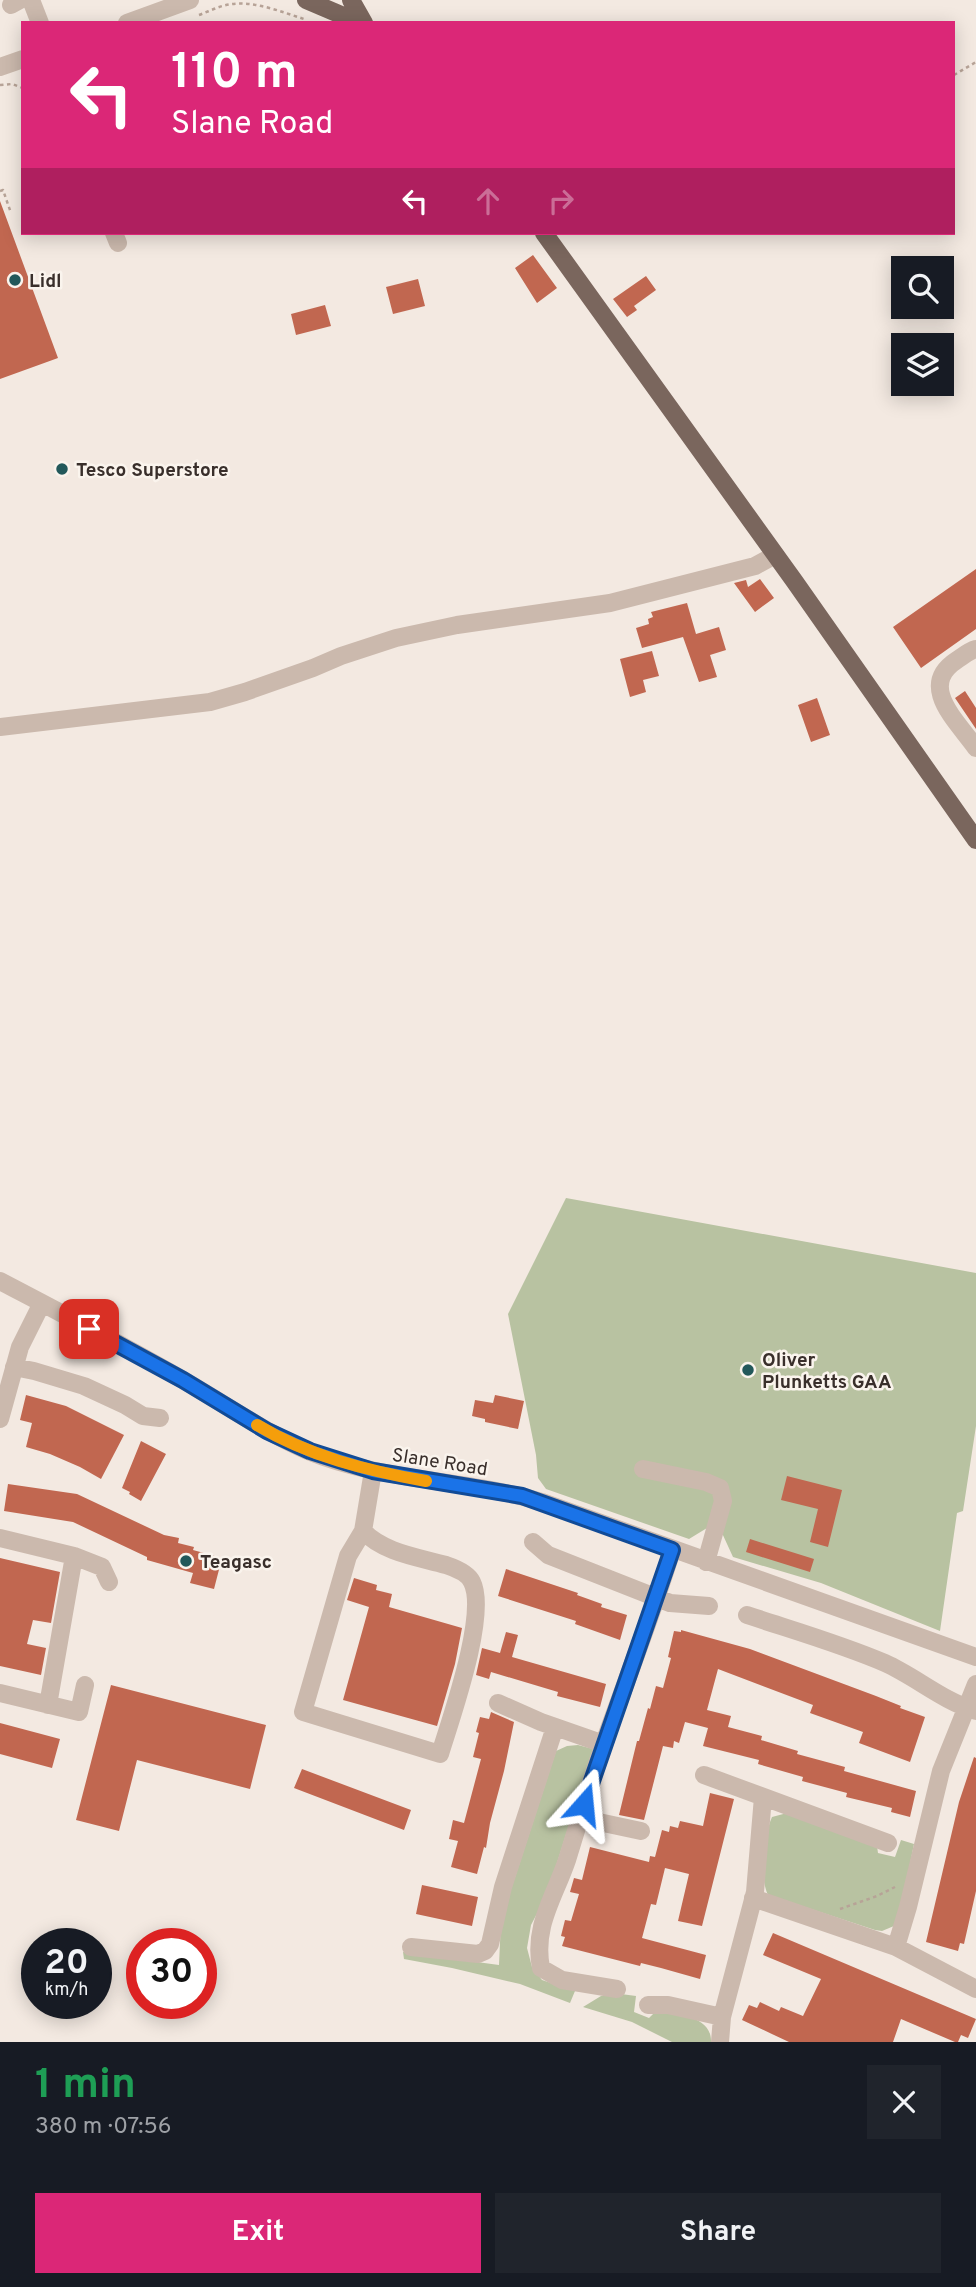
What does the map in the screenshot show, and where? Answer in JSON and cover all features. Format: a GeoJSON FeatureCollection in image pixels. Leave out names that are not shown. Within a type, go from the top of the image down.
{"type":"FeatureCollection","features":[{"type":"Feature","properties":{"kind":"main road"},"geometry":{"type":"LineString","coordinates":[[306,0],[357,21]]}},
{"type":"Feature","properties":{"kind":"main road"},"geometry":{"type":"LineString","coordinates":[[351,0],[361,21]]}},
{"type":"Feature","properties":{"kind":"main road"},"geometry":{"type":"LineString","coordinates":[[545,235],[976,840]]}},
{"type":"Feature","properties":{"kind":"street"},"geometry":{"type":"LineString","coordinates":[[31,0],[39,21]]}},
{"type":"Feature","properties":{"kind":"street"},"geometry":{"type":"LineString","coordinates":[[136,21],[189,9]]}},
{"type":"Feature","properties":{"kind":"street"},"geometry":{"type":"LineString","coordinates":[[0,67],[21,60]]}},
{"type":"Feature","properties":{"kind":"street"},"geometry":{"type":"LineString","coordinates":[[0,727],[210,702],[396,638],[457,625],[610,603],[755,566],[775,555]]}},
{"type":"Feature","properties":{"kind":"street"},"geometry":{"type":"LineString","coordinates":[[976,649],[946,667],[940,676],[939,686],[940,697],[976,748]]}},
{"type":"Feature","properties":{"kind":"street","name":"Slane Road"},"geometry":{"type":"LineString","coordinates":[[0,1281],[183,1380],[267,1431],[310,1451],[373,1471],[522,1496],[976,1657]]}},
{"type":"Feature","properties":{"kind":"street"},"geometry":{"type":"LineString","coordinates":[[0,1419],[20,1347],[43,1303]]}},
{"type":"Feature","properties":{"kind":"street"},"geometry":{"type":"LineString","coordinates":[[14,1367],[84,1386],[143,1416],[160,1418]]}},
{"type":"Feature","properties":{"kind":"street"},"geometry":{"type":"LineString","coordinates":[[643,1469],[706,1482],[720,1488],[723,1501],[706,1562]]}},
{"type":"Feature","properties":{"kind":"street"},"geometry":{"type":"LineString","coordinates":[[363,1531],[388,1549],[456,1568],[471,1579],[476,1595],[477,1614],[440,1754],[303,1712],[348,1556],[363,1531],[373,1471]]}},
{"type":"Feature","properties":{"kind":"street"},"geometry":{"type":"LineString","coordinates":[[0,1538],[74,1556],[102,1567],[109,1582]]}},
{"type":"Feature","properties":{"kind":"street"},"geometry":{"type":"LineString","coordinates":[[533,1542],[548,1555],[670,1603],[709,1606]]}},
{"type":"Feature","properties":{"kind":"street"},"geometry":{"type":"LineString","coordinates":[[617,1989],[562,1980],[541,1968],[538,1951],[540,1930],[558,1887],[604,1744],[672,1550]]}},
{"type":"Feature","properties":{"kind":"street"},"geometry":{"type":"LineString","coordinates":[[48,1704],[74,1556]]}},
{"type":"Feature","properties":{"kind":"street"},"geometry":{"type":"LineString","coordinates":[[747,1615],[883,1662],[971,1709]]}},
{"type":"Feature","properties":{"kind":"street"},"geometry":{"type":"LineString","coordinates":[[895,1947],[908,1907],[941,1772],[971,1709],[976,1684]]}},
{"type":"Feature","properties":{"kind":"street"},"geometry":{"type":"LineString","coordinates":[[0,1693],[79,1712],[85,1685]]}},
{"type":"Feature","properties":{"kind":"street"},"geometry":{"type":"LineString","coordinates":[[498,1703],[604,1744]]}},
{"type":"Feature","properties":{"kind":"street"},"geometry":{"type":"LineString","coordinates":[[411,1947],[478,1954],[485,1951],[490,1944],[503,1887],[555,1727]]}},
{"type":"Feature","properties":{"kind":"street"},"geometry":{"type":"LineString","coordinates":[[704,1776],[887,1843]]}},
{"type":"Feature","properties":{"kind":"street"},"geometry":{"type":"LineString","coordinates":[[720,2042],[722,2017],[753,1898],[763,1797]]}},
{"type":"Feature","properties":{"kind":"street"},"geometry":{"type":"LineString","coordinates":[[580,1818],[641,1831]]}},
{"type":"Feature","properties":{"kind":"street"},"geometry":{"type":"LineString","coordinates":[[753,1898],[895,1947],[976,1989]]}},
{"type":"Feature","properties":{"kind":"street"},"geometry":{"type":"LineString","coordinates":[[648,2005],[668,2004],[722,2017]]}},
{"type":"Feature","properties":{"kind":"path"},"geometry":{"type":"LineString","coordinates":[[189,9],[238,4],[305,19]]}},
{"type":"Feature","properties":{"kind":"path"},"geometry":{"type":"LineString","coordinates":[[955,74],[976,62]]}},
{"type":"Feature","properties":{"kind":"path"},"geometry":{"type":"LineString","coordinates":[[0,85],[21,87]]}},
{"type":"Feature","properties":{"kind":"path"},"geometry":{"type":"LineString","coordinates":[[0,191],[3,190],[11,213]]}},
{"type":"Feature","properties":{"kind":"path"},"geometry":{"type":"LineString","coordinates":[[824,1921],[829,1913],[877,1896],[897,1884]]}},
{"type":"Feature","properties":{"kind":"green space","name":"Oliver Plunketts GAA"},"geometry":{"type":"Polygon","coordinates":[[[566,1198],[976,1273],[976,1426],[963,1511],[957,1513],[940,1631],[821,1583],[733,1557],[722,1533],[707,1528],[689,1539],[546,1489],[538,1478],[536,1455],[508,1314],[566,1198]]]}},
{"type":"Feature","properties":{"kind":"green space"},"geometry":{"type":"Polygon","coordinates":[[[578,1745],[593,1749],[552,1879],[531,1925],[527,1948],[532,1967],[542,1980],[575,1991],[570,2003],[520,1984],[404,1959],[403,1952],[499,1965],[501,1920],[556,1751],[578,1745]]]}},
{"type":"Feature","properties":{"kind":"green space"},"geometry":{"type":"Polygon","coordinates":[[[787,1813],[877,1846],[878,1853],[895,1857],[901,1840],[914,1844],[901,1909],[894,1926],[882,1931],[875,1930],[768,1895],[763,1867],[767,1834],[772,1817],[787,1813]]]}},
{"type":"Feature","properties":{"kind":"green space"},"geometry":{"type":"Polygon","coordinates":[[[601,1996],[636,1996],[634,2012],[649,2018],[658,2009],[700,2021],[710,2033],[711,2042],[672,2042],[632,2022],[583,2007],[601,1996]]]}},
{"type":"Feature","properties":{"kind":"building","name":"Lidl"},"geometry":{"type":"Polygon","coordinates":[[[0,201],[58,358],[0,379],[0,201]]]}},
{"type":"Feature","properties":{"kind":"building"},"geometry":{"type":"Polygon","coordinates":[[[533,255],[557,288],[537,303],[515,268],[533,255]]]}},
{"type":"Feature","properties":{"kind":"building"},"geometry":{"type":"Polygon","coordinates":[[[646,276],[656,290],[634,306],[637,310],[627,317],[613,299],[646,276]]]}},
{"type":"Feature","properties":{"kind":"building"},"geometry":{"type":"Polygon","coordinates":[[[418,279],[425,306],[393,314],[386,287],[418,279]]]}},
{"type":"Feature","properties":{"kind":"building"},"geometry":{"type":"Polygon","coordinates":[[[325,305],[331,326],[296,335],[291,314],[325,305]]]}},
{"type":"Feature","properties":{"kind":"building"},"geometry":{"type":"Polygon","coordinates":[[[976,569],[976,629],[921,668],[893,627],[976,569]]]}},
{"type":"Feature","properties":{"kind":"building"},"geometry":{"type":"Polygon","coordinates":[[[760,579],[774,598],[755,612],[734,583],[746,580],[748,587],[760,579]]]}},
{"type":"Feature","properties":{"kind":"building"},"geometry":{"type":"Polygon","coordinates":[[[687,603],[696,634],[719,627],[726,650],[710,655],[717,677],[699,682],[683,637],[642,648],[636,628],[649,624],[648,619],[653,617],[651,612],[687,603]]]}},
{"type":"Feature","properties":{"kind":"building"},"geometry":{"type":"Polygon","coordinates":[[[652,651],[659,676],[643,680],[646,692],[630,697],[620,659],[652,651]]]}},
{"type":"Feature","properties":{"kind":"building"},"geometry":{"type":"Polygon","coordinates":[[[965,691],[976,708],[976,729],[955,698],[965,691]]]}},
{"type":"Feature","properties":{"kind":"building"},"geometry":{"type":"Polygon","coordinates":[[[817,698],[830,735],[811,742],[798,705],[817,698]]]}},
{"type":"Feature","properties":{"kind":"building"},"geometry":{"type":"Polygon","coordinates":[[[26,1395],[66,1406],[124,1435],[101,1479],[50,1454],[26,1447],[32,1423],[20,1420],[26,1395]]]}},
{"type":"Feature","properties":{"kind":"building"},"geometry":{"type":"Polygon","coordinates":[[[495,1395],[524,1401],[518,1429],[485,1422],[485,1419],[472,1416],[475,1400],[493,1403],[495,1395]]]}},
{"type":"Feature","properties":{"kind":"building"},"geometry":{"type":"Polygon","coordinates":[[[141,1441],[166,1454],[141,1501],[122,1488],[141,1441]]]}},
{"type":"Feature","properties":{"kind":"building"},"geometry":{"type":"Polygon","coordinates":[[[787,1476],[842,1490],[828,1547],[810,1542],[818,1509],[781,1500],[787,1476]]]}},
{"type":"Feature","properties":{"kind":"building"},"geometry":{"type":"Polygon","coordinates":[[[8,1484],[77,1494],[164,1535],[179,1538],[178,1543],[194,1547],[193,1550],[222,1558],[214,1589],[190,1583],[193,1573],[147,1560],[147,1557],[73,1522],[4,1511],[8,1484]]]}},
{"type":"Feature","properties":{"kind":"building"},"geometry":{"type":"Polygon","coordinates":[[[750,1539],[814,1559],[810,1572],[746,1552],[750,1539]]]}},
{"type":"Feature","properties":{"kind":"building"},"geometry":{"type":"Polygon","coordinates":[[[0,1558],[60,1572],[51,1623],[33,1620],[27,1644],[46,1648],[41,1675],[0,1666],[0,1558]]]}},
{"type":"Feature","properties":{"kind":"building"},"geometry":{"type":"Polygon","coordinates":[[[506,1569],[578,1593],[577,1595],[602,1604],[601,1607],[627,1615],[620,1640],[575,1624],[576,1621],[498,1596],[506,1569]]]}},
{"type":"Feature","properties":{"kind":"building"},"geometry":{"type":"Polygon","coordinates":[[[354,1578],[377,1585],[376,1590],[392,1594],[389,1607],[462,1628],[455,1664],[437,1726],[343,1700],[369,1607],[347,1600],[354,1578]]]}},
{"type":"Feature","properties":{"kind":"building"},"geometry":{"type":"Polygon","coordinates":[[[681,1630],[750,1649],[925,1717],[910,1762],[859,1743],[863,1732],[810,1713],[813,1705],[718,1669],[707,1710],[731,1716],[728,1727],[762,1736],[761,1740],[798,1751],[797,1754],[845,1767],[844,1771],[916,1791],[910,1817],[891,1812],[892,1808],[846,1797],[847,1793],[802,1781],[803,1777],[758,1764],[759,1760],[703,1746],[708,1728],[685,1722],[679,1743],[674,1741],[673,1748],[663,1746],[644,1820],[619,1815],[648,1708],[650,1709],[656,1686],[663,1688],[671,1658],[668,1657],[674,1631],[681,1630]]]}},
{"type":"Feature","properties":{"kind":"building"},"geometry":{"type":"Polygon","coordinates":[[[506,1632],[518,1635],[512,1657],[606,1684],[600,1707],[557,1696],[558,1692],[491,1672],[489,1679],[476,1675],[482,1648],[500,1653],[506,1632]]]}},
{"type":"Feature","properties":{"kind":"building"},"geometry":{"type":"Polygon","coordinates":[[[111,1685],[266,1725],[250,1789],[137,1760],[119,1831],[76,1820],[111,1685]]]}},
{"type":"Feature","properties":{"kind":"building"},"geometry":{"type":"Polygon","coordinates":[[[491,1712],[514,1722],[486,1848],[484,1847],[477,1874],[451,1867],[458,1841],[449,1839],[453,1820],[464,1823],[481,1759],[473,1757],[479,1733],[476,1732],[480,1717],[489,1719],[491,1712]]]}},
{"type":"Feature","properties":{"kind":"building"},"geometry":{"type":"Polygon","coordinates":[[[0,1723],[60,1739],[52,1768],[0,1754],[0,1723]]]}},
{"type":"Feature","properties":{"kind":"building"},"geometry":{"type":"Polygon","coordinates":[[[974,1757],[976,1891],[964,1944],[960,1943],[958,1951],[926,1942],[959,1802],[974,1757]]]}},
{"type":"Feature","properties":{"kind":"building"},"geometry":{"type":"Polygon","coordinates":[[[302,1769],[411,1810],[404,1830],[294,1788],[302,1769]]]}},
{"type":"Feature","properties":{"kind":"building"},"geometry":{"type":"Polygon","coordinates":[[[710,1793],[734,1799],[702,1926],[678,1921],[689,1874],[665,1868],[656,1905],[651,1904],[642,1938],[706,1955],[700,1979],[562,1946],[565,1937],[561,1936],[565,1920],[571,1921],[579,1894],[570,1892],[574,1878],[582,1880],[590,1847],[649,1862],[650,1856],[655,1857],[662,1830],[669,1832],[670,1826],[678,1828],[680,1821],[703,1826],[710,1793]]]}},
{"type":"Feature","properties":{"kind":"building"},"geometry":{"type":"Polygon","coordinates":[[[422,1885],[478,1897],[472,1926],[416,1914],[422,1885]]]}},
{"type":"Feature","properties":{"kind":"building"},"geometry":{"type":"Polygon","coordinates":[[[773,1933],[976,2019],[968,2038],[961,2035],[958,2042],[955,2042],[901,2019],[893,2042],[789,2042],[742,2020],[749,2005],[757,2008],[760,2002],[779,2011],[781,2007],[803,2016],[821,1979],[763,1955],[773,1933]]]}},
{"type":"Feature","properties":{"kind":"slow traffic"},"geometry":{"type":"LineString","coordinates":[[257,1425],[310,1451],[373,1471],[426,1481]]}},
{"type":"Feature","properties":{"kind":"place","name":"Lidl"},"geometry":{"type":"Point","coordinates":[15,280]}},
{"type":"Feature","properties":{"kind":"place","name":"Tesco Superstore"},"geometry":{"type":"Point","coordinates":[62,469]}},
{"type":"Feature","properties":{"kind":"place","name":"Oliver Plunketts GAA"},"geometry":{"type":"Point","coordinates":[748,1370]}},
{"type":"Feature","properties":{"kind":"place","name":"Teagasc"},"geometry":{"type":"Point","coordinates":[186,1561]}},
{"type":"Feature","properties":{"kind":"route"},"geometry":{"type":"LineString","coordinates":[[89,1329],[183,1380],[267,1431],[310,1451],[373,1471],[522,1496],[672,1550],[584,1804]]}}]}
